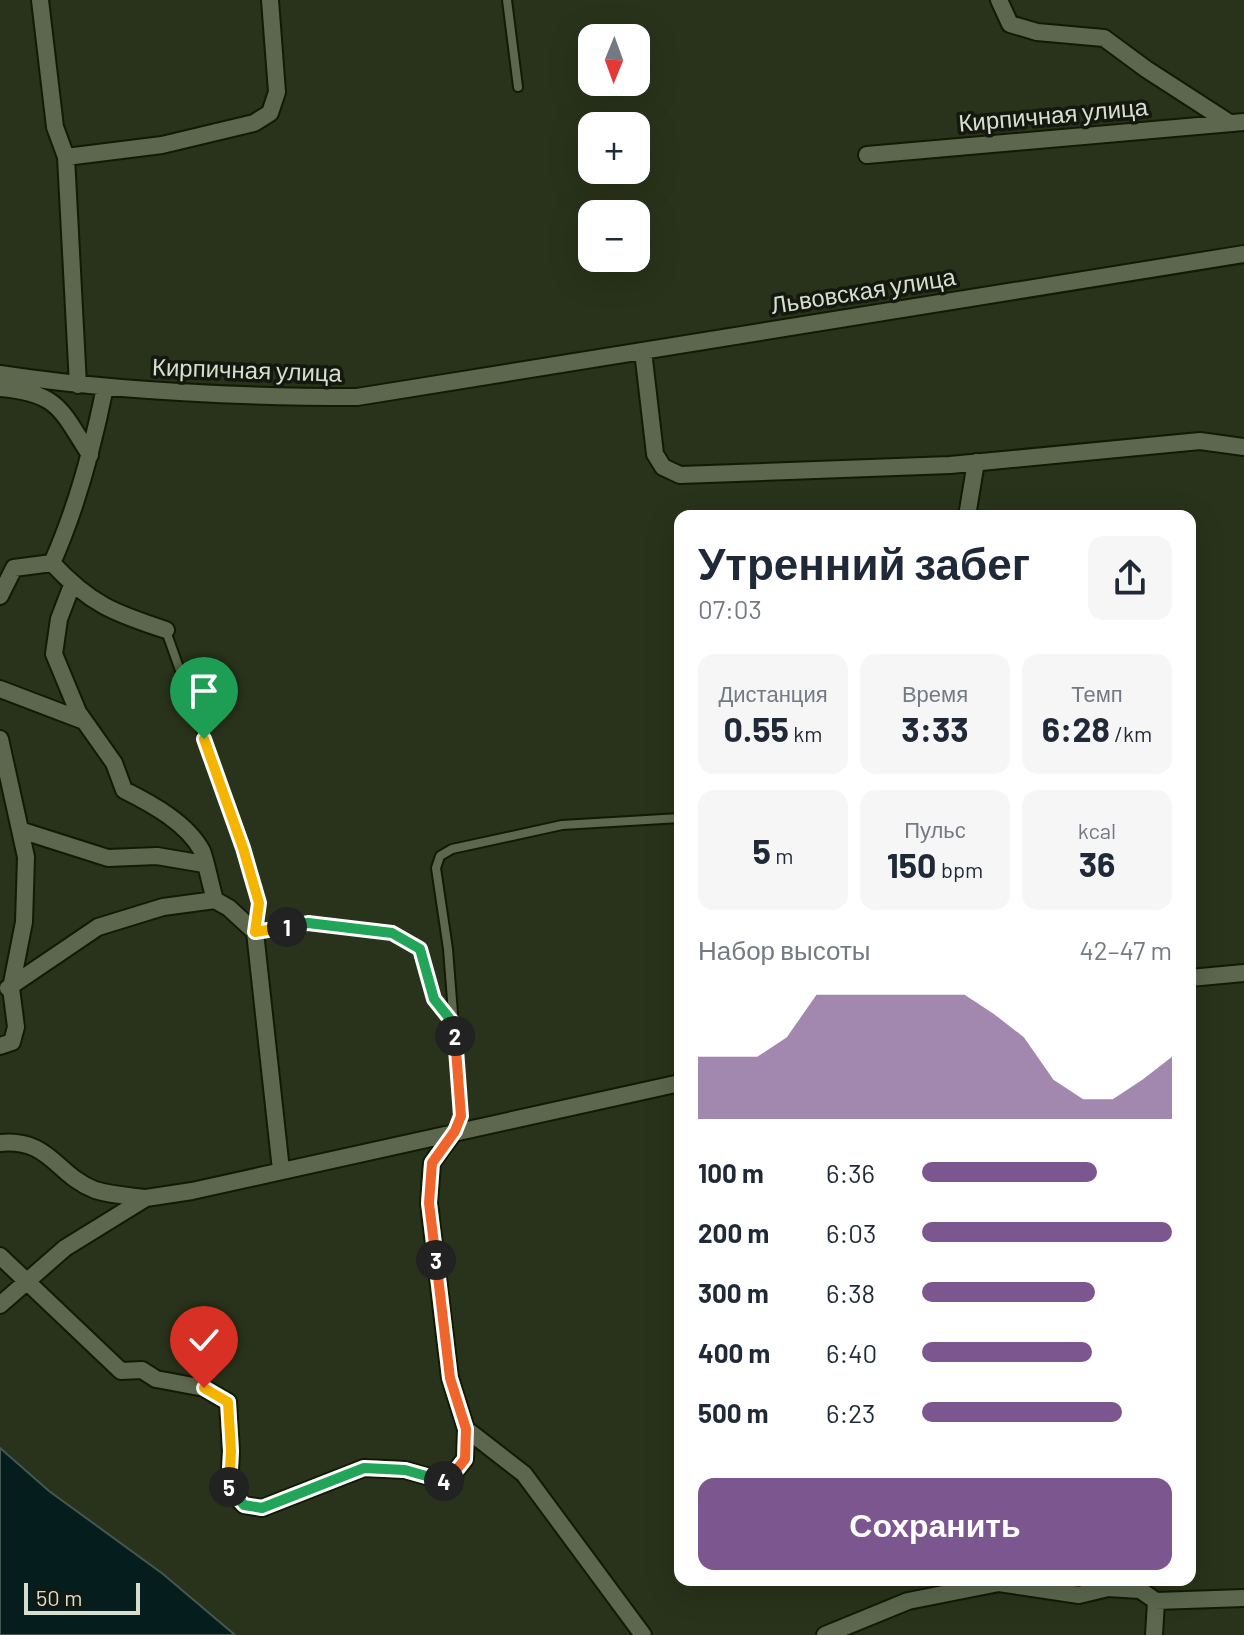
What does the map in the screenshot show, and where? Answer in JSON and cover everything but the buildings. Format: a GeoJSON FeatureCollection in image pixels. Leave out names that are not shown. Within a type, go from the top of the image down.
{"type":"FeatureCollection","features":[{"type":"Feature","properties":{"kind":"street"},"geometry":{"type":"LineString","coordinates":[[40,0],[55,127],[66,157],[78,385]]}},
{"type":"Feature","properties":{"kind":"street"},"geometry":{"type":"LineString","coordinates":[[66,157],[162,145],[254,123],[270,113],[277,92],[270,0]]}},
{"type":"Feature","properties":{"kind":"street"},"geometry":{"type":"LineString","coordinates":[[999,0],[1010,24],[1037,32],[1104,38],[1146,69],[1236,122]]}},
{"type":"Feature","properties":{"kind":"street","name":"Кирпичная улица"},"geometry":{"type":"LineString","coordinates":[[867,155],[1236,122]]}},
{"type":"Feature","properties":{"kind":"street","name":"Львовская улица"},"geometry":{"type":"LineString","coordinates":[[491,376],[1244,254]]}},
{"type":"Feature","properties":{"kind":"street"},"geometry":{"type":"LineString","coordinates":[[643,351],[655,454],[663,467],[680,475],[976,462],[1200,441],[1244,447]]}},
{"type":"Feature","properties":{"kind":"street","name":"Кирпичная улица"},"geometry":{"type":"LineString","coordinates":[[0,374],[78,385],[244,397],[357,397],[491,376]]}},
{"type":"Feature","properties":{"kind":"street"},"geometry":{"type":"LineString","coordinates":[[52,563],[90,455],[105,387]]}},
{"type":"Feature","properties":{"kind":"street"},"geometry":{"type":"LineString","coordinates":[[0,388],[24,390],[58,404],[90,455]]}},
{"type":"Feature","properties":{"kind":"street"},"geometry":{"type":"LineString","coordinates":[[968,510],[976,462]]}},
{"type":"Feature","properties":{"kind":"street"},"geometry":{"type":"LineString","coordinates":[[52,563],[72,585],[102,607],[166,630]]}},
{"type":"Feature","properties":{"kind":"street"},"geometry":{"type":"LineString","coordinates":[[0,596],[14,568],[52,563]]}},
{"type":"Feature","properties":{"kind":"street"},"geometry":{"type":"LineString","coordinates":[[72,585],[59,619],[54,654],[78,712],[114,763],[124,790],[146,801],[188,832],[203,854],[215,900]]}},
{"type":"Feature","properties":{"kind":"street"},"geometry":{"type":"LineString","coordinates":[[0,689],[84,721]]}},
{"type":"Feature","properties":{"kind":"street"},"geometry":{"type":"LineString","coordinates":[[0,739],[26,857],[24,922],[5,988],[16,1027],[12,1042],[0,1046]]}},
{"type":"Feature","properties":{"kind":"street"},"geometry":{"type":"LineString","coordinates":[[20,830],[108,858],[157,856],[204,864]]}},
{"type":"Feature","properties":{"kind":"street"},"geometry":{"type":"LineString","coordinates":[[5,988],[98,927],[163,907],[215,900],[229,908],[255,932],[281,1170]]}},
{"type":"Feature","properties":{"kind":"street"},"geometry":{"type":"LineString","coordinates":[[1196,977],[1244,973]]}},
{"type":"Feature","properties":{"kind":"street"},"geometry":{"type":"LineString","coordinates":[[0,1143],[14,1142],[47,1153],[68,1175],[94,1190],[146,1198],[192,1191],[674,1084]]}},
{"type":"Feature","properties":{"kind":"street"},"geometry":{"type":"LineString","coordinates":[[0,1256],[121,1371],[142,1370],[156,1379],[204,1388],[228,1402],[231,1451],[229,1490],[244,1505],[262,1508],[364,1468],[405,1470],[447,1482],[465,1459],[466,1429],[450,1378],[429,1203],[432,1163],[455,1131]]}},
{"type":"Feature","properties":{"kind":"street"},"geometry":{"type":"LineString","coordinates":[[0,1305],[65,1248],[146,1198]]}},
{"type":"Feature","properties":{"kind":"street"},"geometry":{"type":"LineString","coordinates":[[466,1429],[524,1474],[643,1635]]}},
{"type":"Feature","properties":{"kind":"street"},"geometry":{"type":"LineString","coordinates":[[825,1635],[908,1601],[984,1586]]}},
{"type":"Feature","properties":{"kind":"street"},"geometry":{"type":"LineString","coordinates":[[1019,1586],[1079,1595],[1108,1588],[1140,1590],[1156,1601],[1244,1598]]}},
{"type":"Feature","properties":{"kind":"street"},"geometry":{"type":"LineString","coordinates":[[1154,1635],[1156,1601]]}},
{"type":"Feature","properties":{"kind":"lane"},"geometry":{"type":"LineString","coordinates":[[507,0],[518,87]]}},
{"type":"Feature","properties":{"kind":"lane"},"geometry":{"type":"LineString","coordinates":[[166,630],[243,848],[259,903],[255,932],[308,923],[392,933],[420,949],[434,999],[454,1024]]}},
{"type":"Feature","properties":{"kind":"lane"},"geometry":{"type":"LineString","coordinates":[[455,1131],[461,1116],[448,949],[436,868],[440,856],[452,849],[562,825],[674,818]]}},
{"type":"Feature","properties":{"kind":"water"},"geometry":{"type":"Polygon","coordinates":[[[0,1448],[49,1491],[163,1574],[235,1635],[0,1635],[0,1448]]]}},
{"type":"Feature","properties":{"kind":"route"},"geometry":{"type":"LineString","coordinates":[[204,739],[259,903],[255,932],[308,923],[392,933],[420,949],[434,999],[454,1024],[461,1116],[455,1131],[432,1163],[429,1203],[450,1378],[466,1429],[465,1459],[447,1482],[405,1470],[364,1468],[262,1508],[244,1505],[229,1490],[231,1451],[228,1402],[204,1388]]}}]}
